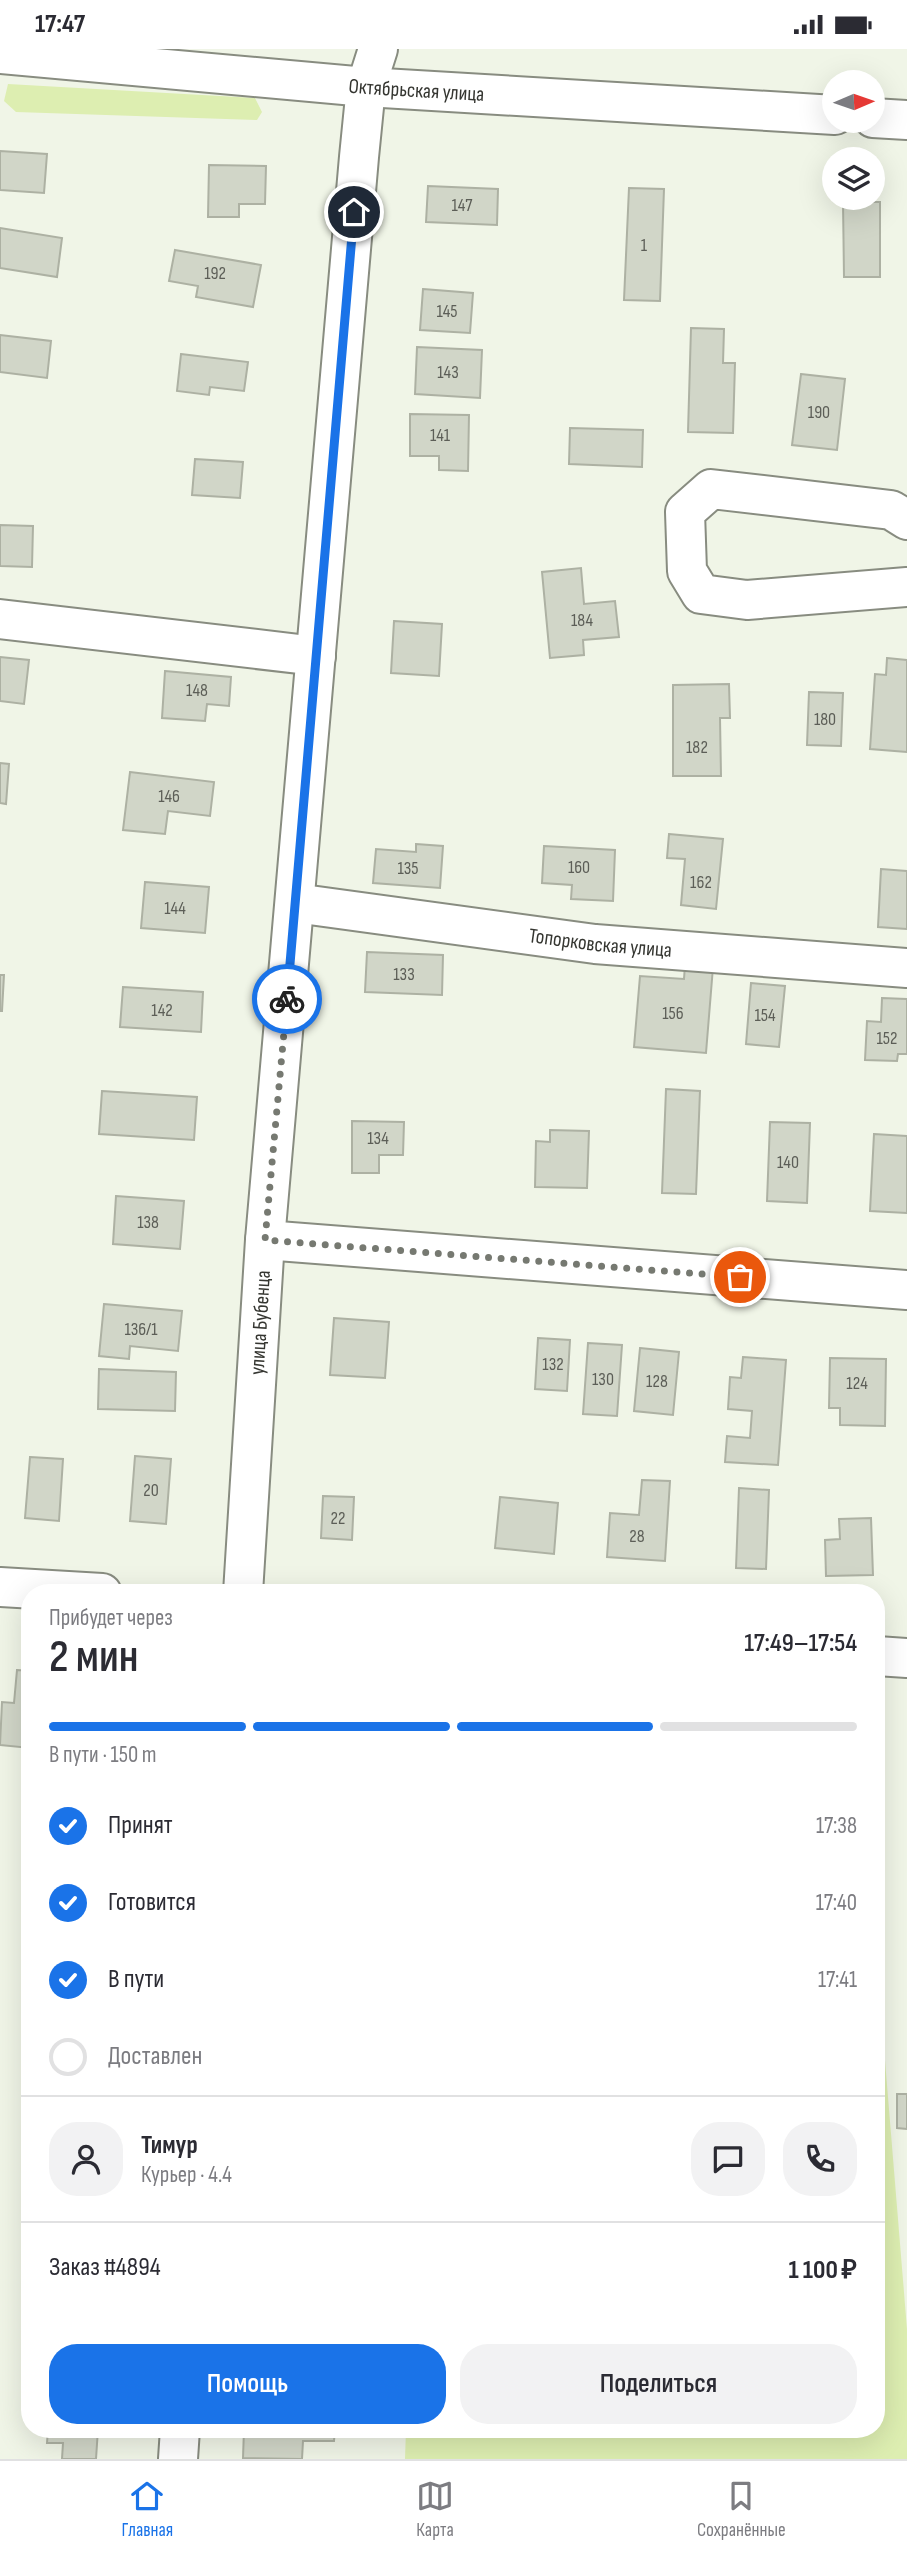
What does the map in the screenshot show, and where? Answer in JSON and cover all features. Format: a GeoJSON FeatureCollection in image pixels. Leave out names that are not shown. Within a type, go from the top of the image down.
{"type":"FeatureCollection","features":[{"type":"Feature","properties":{"kind":"street","name":"улица Бубенца"},"geometry":{"type":"LineString","coordinates":[[244,1584],[265,1240],[316,656],[366,87],[378,49]]}},
{"type":"Feature","properties":{"kind":"street","name":"Октябрьская улица"},"geometry":{"type":"LineString","coordinates":[[0,54],[366,87],[822,114]]}},
{"type":"Feature","properties":{"kind":"street"},"geometry":{"type":"LineString","coordinates":[[886,119],[907,120]]}},
{"type":"Feature","properties":{"kind":"street"},"geometry":{"type":"LineString","coordinates":[[907,520],[891,510],[711,489],[685,512],[687,571],[701,594],[747,600],[907,587]]}},
{"type":"Feature","properties":{"kind":"street"},"geometry":{"type":"LineString","coordinates":[[0,619],[316,656]]}},
{"type":"Feature","properties":{"kind":"street","name":"Топорковская улица"},"geometry":{"type":"LineString","coordinates":[[295,903],[595,944],[907,968]]}},
{"type":"Feature","properties":{"kind":"street"},"geometry":{"type":"LineString","coordinates":[[265,1240],[907,1290]]}},
{"type":"Feature","properties":{"kind":"street"},"geometry":{"type":"LineString","coordinates":[[0,1587],[21,1588]]}},
{"type":"Feature","properties":{"kind":"street"},"geometry":{"type":"LineString","coordinates":[[885,1656],[907,1658]]}},
{"type":"Feature","properties":{"kind":"street"},"geometry":{"type":"LineString","coordinates":[[178,2459],[179,2438]]}},
{"type":"Feature","properties":{"kind":"green space"},"geometry":{"type":"Polygon","coordinates":[[[8,84],[255,98],[262,112],[257,120],[16,112],[4,101],[8,84]]]}},
{"type":"Feature","properties":{"kind":"green space"},"geometry":{"type":"Polygon","coordinates":[[[885,2060],[907,2329],[907,2459],[405,2459],[406,2438],[885,2438],[885,2060]]]}},
{"type":"Feature","properties":{"kind":"building"},"geometry":{"type":"Polygon","coordinates":[[[0,151],[47,154],[44,193],[0,190],[0,151]]]}},
{"type":"Feature","properties":{"kind":"building"},"geometry":{"type":"Polygon","coordinates":[[[209,165],[266,166],[265,204],[239,204],[239,217],[208,217],[209,165]]]}},
{"type":"Feature","properties":{"kind":"building"},"geometry":{"type":"Polygon","coordinates":[[[428,186],[498,189],[497,225],[426,222],[428,186]]]}},
{"type":"Feature","properties":{"kind":"building"},"geometry":{"type":"Polygon","coordinates":[[[629,188],[664,189],[660,301],[624,300],[629,188]]]}},
{"type":"Feature","properties":{"kind":"building"},"geometry":{"type":"Polygon","coordinates":[[[843,210],[880,210],[880,277],[844,277],[843,210]]]}},
{"type":"Feature","properties":{"kind":"building"},"geometry":{"type":"Polygon","coordinates":[[[0,228],[62,238],[57,277],[0,268],[0,228]]]}},
{"type":"Feature","properties":{"kind":"building"},"geometry":{"type":"Polygon","coordinates":[[[175,250],[261,265],[253,307],[196,297],[198,286],[169,281],[175,250]]]}},
{"type":"Feature","properties":{"kind":"building"},"geometry":{"type":"Polygon","coordinates":[[[423,289],[473,293],[470,333],[420,330],[423,289]]]}},
{"type":"Feature","properties":{"kind":"building"},"geometry":{"type":"Polygon","coordinates":[[[691,328],[724,329],[723,363],[735,363],[733,433],[688,432],[691,328]]]}},
{"type":"Feature","properties":{"kind":"building"},"geometry":{"type":"Polygon","coordinates":[[[0,335],[51,341],[47,378],[0,372],[0,335]]]}},
{"type":"Feature","properties":{"kind":"building"},"geometry":{"type":"Polygon","coordinates":[[[417,347],[482,350],[480,398],[415,394],[417,347]]]}},
{"type":"Feature","properties":{"kind":"building"},"geometry":{"type":"Polygon","coordinates":[[[181,354],[248,362],[244,391],[210,387],[209,395],[177,391],[181,354]]]}},
{"type":"Feature","properties":{"kind":"building"},"geometry":{"type":"Polygon","coordinates":[[[801,374],[845,379],[837,450],[792,445],[801,374]]]}},
{"type":"Feature","properties":{"kind":"building"},"geometry":{"type":"Polygon","coordinates":[[[410,414],[469,415],[468,471],[439,470],[439,456],[410,456],[410,414]]]}},
{"type":"Feature","properties":{"kind":"building"},"geometry":{"type":"Polygon","coordinates":[[[570,428],[643,430],[642,467],[569,464],[570,428]]]}},
{"type":"Feature","properties":{"kind":"building"},"geometry":{"type":"Polygon","coordinates":[[[195,459],[243,462],[240,498],[192,495],[195,459]]]}},
{"type":"Feature","properties":{"kind":"building"},"geometry":{"type":"Polygon","coordinates":[[[0,525],[33,526],[32,567],[0,566],[0,525]]]}},
{"type":"Feature","properties":{"kind":"building"},"geometry":{"type":"Polygon","coordinates":[[[581,568],[584,604],[615,601],[619,637],[583,640],[584,655],[550,658],[542,572],[581,568]]]}},
{"type":"Feature","properties":{"kind":"building"},"geometry":{"type":"Polygon","coordinates":[[[394,621],[442,624],[439,676],[391,673],[394,621]]]}},
{"type":"Feature","properties":{"kind":"building"},"geometry":{"type":"Polygon","coordinates":[[[0,657],[29,660],[24,704],[0,701],[0,657]]]}},
{"type":"Feature","properties":{"kind":"building"},"geometry":{"type":"Polygon","coordinates":[[[887,658],[907,660],[907,752],[870,749],[875,674],[886,675],[887,658]]]}},
{"type":"Feature","properties":{"kind":"building"},"geometry":{"type":"Polygon","coordinates":[[[165,671],[231,677],[229,706],[207,704],[205,721],[162,718],[165,671]]]}},
{"type":"Feature","properties":{"kind":"building"},"geometry":{"type":"Polygon","coordinates":[[[729,684],[730,718],[720,718],[721,776],[673,776],[673,685],[729,684]]]}},
{"type":"Feature","properties":{"kind":"building"},"geometry":{"type":"Polygon","coordinates":[[[809,692],[843,693],[841,746],[807,745],[809,692]]]}},
{"type":"Feature","properties":{"kind":"building"},"geometry":{"type":"Polygon","coordinates":[[[0,763],[9,764],[6,804],[0,803],[0,763]]]}},
{"type":"Feature","properties":{"kind":"building"},"geometry":{"type":"Polygon","coordinates":[[[130,772],[214,782],[210,816],[168,811],[165,834],[123,830],[130,772]]]}},
{"type":"Feature","properties":{"kind":"building"},"geometry":{"type":"Polygon","coordinates":[[[669,834],[723,839],[716,909],[681,905],[685,859],[667,858],[669,834]]]}},
{"type":"Feature","properties":{"kind":"building"},"geometry":{"type":"Polygon","coordinates":[[[416,844],[443,846],[440,888],[373,883],[376,849],[416,852],[416,844]]]}},
{"type":"Feature","properties":{"kind":"building"},"geometry":{"type":"Polygon","coordinates":[[[544,846],[615,850],[613,901],[571,899],[572,885],[542,883],[544,846]]]}},
{"type":"Feature","properties":{"kind":"building"},"geometry":{"type":"Polygon","coordinates":[[[881,869],[907,871],[907,929],[878,927],[881,869]]]}},
{"type":"Feature","properties":{"kind":"building"},"geometry":{"type":"Polygon","coordinates":[[[145,882],[209,887],[205,933],[141,928],[145,882]]]}},
{"type":"Feature","properties":{"kind":"building"},"geometry":{"type":"Polygon","coordinates":[[[367,952],[443,955],[442,995],[365,992],[367,952]]]}},
{"type":"Feature","properties":{"kind":"building"},"geometry":{"type":"Polygon","coordinates":[[[685,965],[713,967],[706,1053],[634,1047],[640,976],[684,979],[685,965]]]}},
{"type":"Feature","properties":{"kind":"building"},"geometry":{"type":"Polygon","coordinates":[[[0,975],[4,975],[2,1011],[0,1011],[0,975]]]}},
{"type":"Feature","properties":{"kind":"building"},"geometry":{"type":"Polygon","coordinates":[[[751,983],[785,986],[779,1047],[746,1044],[751,983]]]}},
{"type":"Feature","properties":{"kind":"building"},"geometry":{"type":"Polygon","coordinates":[[[123,987],[203,992],[201,1032],[120,1027],[123,987]]]}},
{"type":"Feature","properties":{"kind":"building"},"geometry":{"type":"Polygon","coordinates":[[[882,998],[907,999],[907,1054],[898,1054],[897,1061],[865,1060],[867,1021],[881,1022],[882,998]]]}},
{"type":"Feature","properties":{"kind":"building"},"geometry":{"type":"Polygon","coordinates":[[[666,1089],[700,1091],[696,1194],[662,1193],[666,1089]]]}},
{"type":"Feature","properties":{"kind":"building"},"geometry":{"type":"Polygon","coordinates":[[[102,1091],[197,1097],[194,1140],[99,1134],[102,1091]]]}},
{"type":"Feature","properties":{"kind":"building"},"geometry":{"type":"Polygon","coordinates":[[[352,1121],[404,1122],[403,1155],[379,1155],[379,1173],[352,1173],[352,1121]]]}},
{"type":"Feature","properties":{"kind":"building"},"geometry":{"type":"Polygon","coordinates":[[[770,1122],[810,1123],[807,1203],[767,1201],[770,1122]]]}},
{"type":"Feature","properties":{"kind":"building"},"geometry":{"type":"Polygon","coordinates":[[[550,1130],[589,1131],[587,1188],[535,1187],[536,1141],[550,1142],[550,1130]]]}},
{"type":"Feature","properties":{"kind":"building"},"geometry":{"type":"Polygon","coordinates":[[[874,1134],[907,1136],[907,1213],[870,1211],[874,1134]]]}},
{"type":"Feature","properties":{"kind":"building"},"geometry":{"type":"Polygon","coordinates":[[[116,1196],[184,1201],[180,1249],[113,1244],[116,1196]]]}},
{"type":"Feature","properties":{"kind":"building"},"geometry":{"type":"Polygon","coordinates":[[[104,1304],[182,1311],[178,1351],[130,1346],[129,1359],[99,1356],[104,1304]]]}},
{"type":"Feature","properties":{"kind":"building"},"geometry":{"type":"Polygon","coordinates":[[[334,1318],[389,1322],[385,1378],[330,1375],[334,1318]]]}},
{"type":"Feature","properties":{"kind":"building"},"geometry":{"type":"Polygon","coordinates":[[[538,1338],[570,1340],[567,1391],[535,1389],[538,1338]]]}},
{"type":"Feature","properties":{"kind":"building"},"geometry":{"type":"Polygon","coordinates":[[[588,1343],[622,1345],[617,1416],[583,1414],[588,1343]]]}},
{"type":"Feature","properties":{"kind":"building"},"geometry":{"type":"Polygon","coordinates":[[[640,1348],[679,1352],[673,1415],[634,1411],[640,1348]]]}},
{"type":"Feature","properties":{"kind":"building"},"geometry":{"type":"Polygon","coordinates":[[[743,1357],[786,1360],[778,1465],[725,1462],[727,1436],[750,1438],[752,1411],[728,1409],[730,1377],[741,1378],[743,1357]]]}},
{"type":"Feature","properties":{"kind":"building"},"geometry":{"type":"Polygon","coordinates":[[[830,1358],[886,1359],[885,1426],[840,1425],[840,1408],[829,1408],[830,1358]]]}},
{"type":"Feature","properties":{"kind":"building"},"geometry":{"type":"Polygon","coordinates":[[[99,1369],[176,1372],[175,1411],[98,1409],[99,1369]]]}},
{"type":"Feature","properties":{"kind":"building"},"geometry":{"type":"Polygon","coordinates":[[[135,1456],[171,1459],[166,1524],[130,1521],[135,1456]]]}},
{"type":"Feature","properties":{"kind":"building"},"geometry":{"type":"Polygon","coordinates":[[[30,1457],[63,1459],[59,1521],[25,1518],[30,1457]]]}},
{"type":"Feature","properties":{"kind":"building"},"geometry":{"type":"Polygon","coordinates":[[[642,1480],[670,1481],[665,1561],[607,1557],[610,1513],[639,1515],[642,1480]]]}},
{"type":"Feature","properties":{"kind":"building"},"geometry":{"type":"Polygon","coordinates":[[[739,1488],[769,1490],[766,1569],[736,1568],[739,1488]]]}},
{"type":"Feature","properties":{"kind":"building"},"geometry":{"type":"Polygon","coordinates":[[[323,1496],[354,1497],[352,1540],[321,1538],[323,1496]]]}},
{"type":"Feature","properties":{"kind":"building"},"geometry":{"type":"Polygon","coordinates":[[[500,1497],[558,1503],[554,1554],[495,1548],[500,1497]]]}},
{"type":"Feature","properties":{"kind":"building"},"geometry":{"type":"Polygon","coordinates":[[[871,1518],[873,1575],[826,1576],[825,1540],[840,1539],[839,1519],[871,1518]]]}},
{"type":"Feature","properties":{"kind":"building"},"geometry":{"type":"Polygon","coordinates":[[[17,1670],[21,1670],[21,1747],[0,1745],[2,1702],[14,1703],[17,1670]]]}},
{"type":"Feature","properties":{"kind":"building"},"geometry":{"type":"Polygon","coordinates":[[[897,2094],[907,2094],[907,2129],[897,2128],[897,2094]]]}},
{"type":"Feature","properties":{"kind":"building"},"geometry":{"type":"Polygon","coordinates":[[[47,2438],[97,2438],[96,2459],[62,2459],[63,2443],[47,2443],[47,2438]]]}},
{"type":"Feature","properties":{"kind":"building"},"geometry":{"type":"Polygon","coordinates":[[[244,2438],[334,2438],[334,2441],[303,2441],[302,2459],[243,2458],[244,2438]]]}},
{"type":"Feature","properties":{"kind":"way so far"},"geometry":{"type":"LineString","coordinates":[[287,999],[265,1240],[740,1277]]}},
{"type":"Feature","properties":{"kind":"route"},"geometry":{"type":"LineString","coordinates":[[287,999],[354,212]]}}]}
